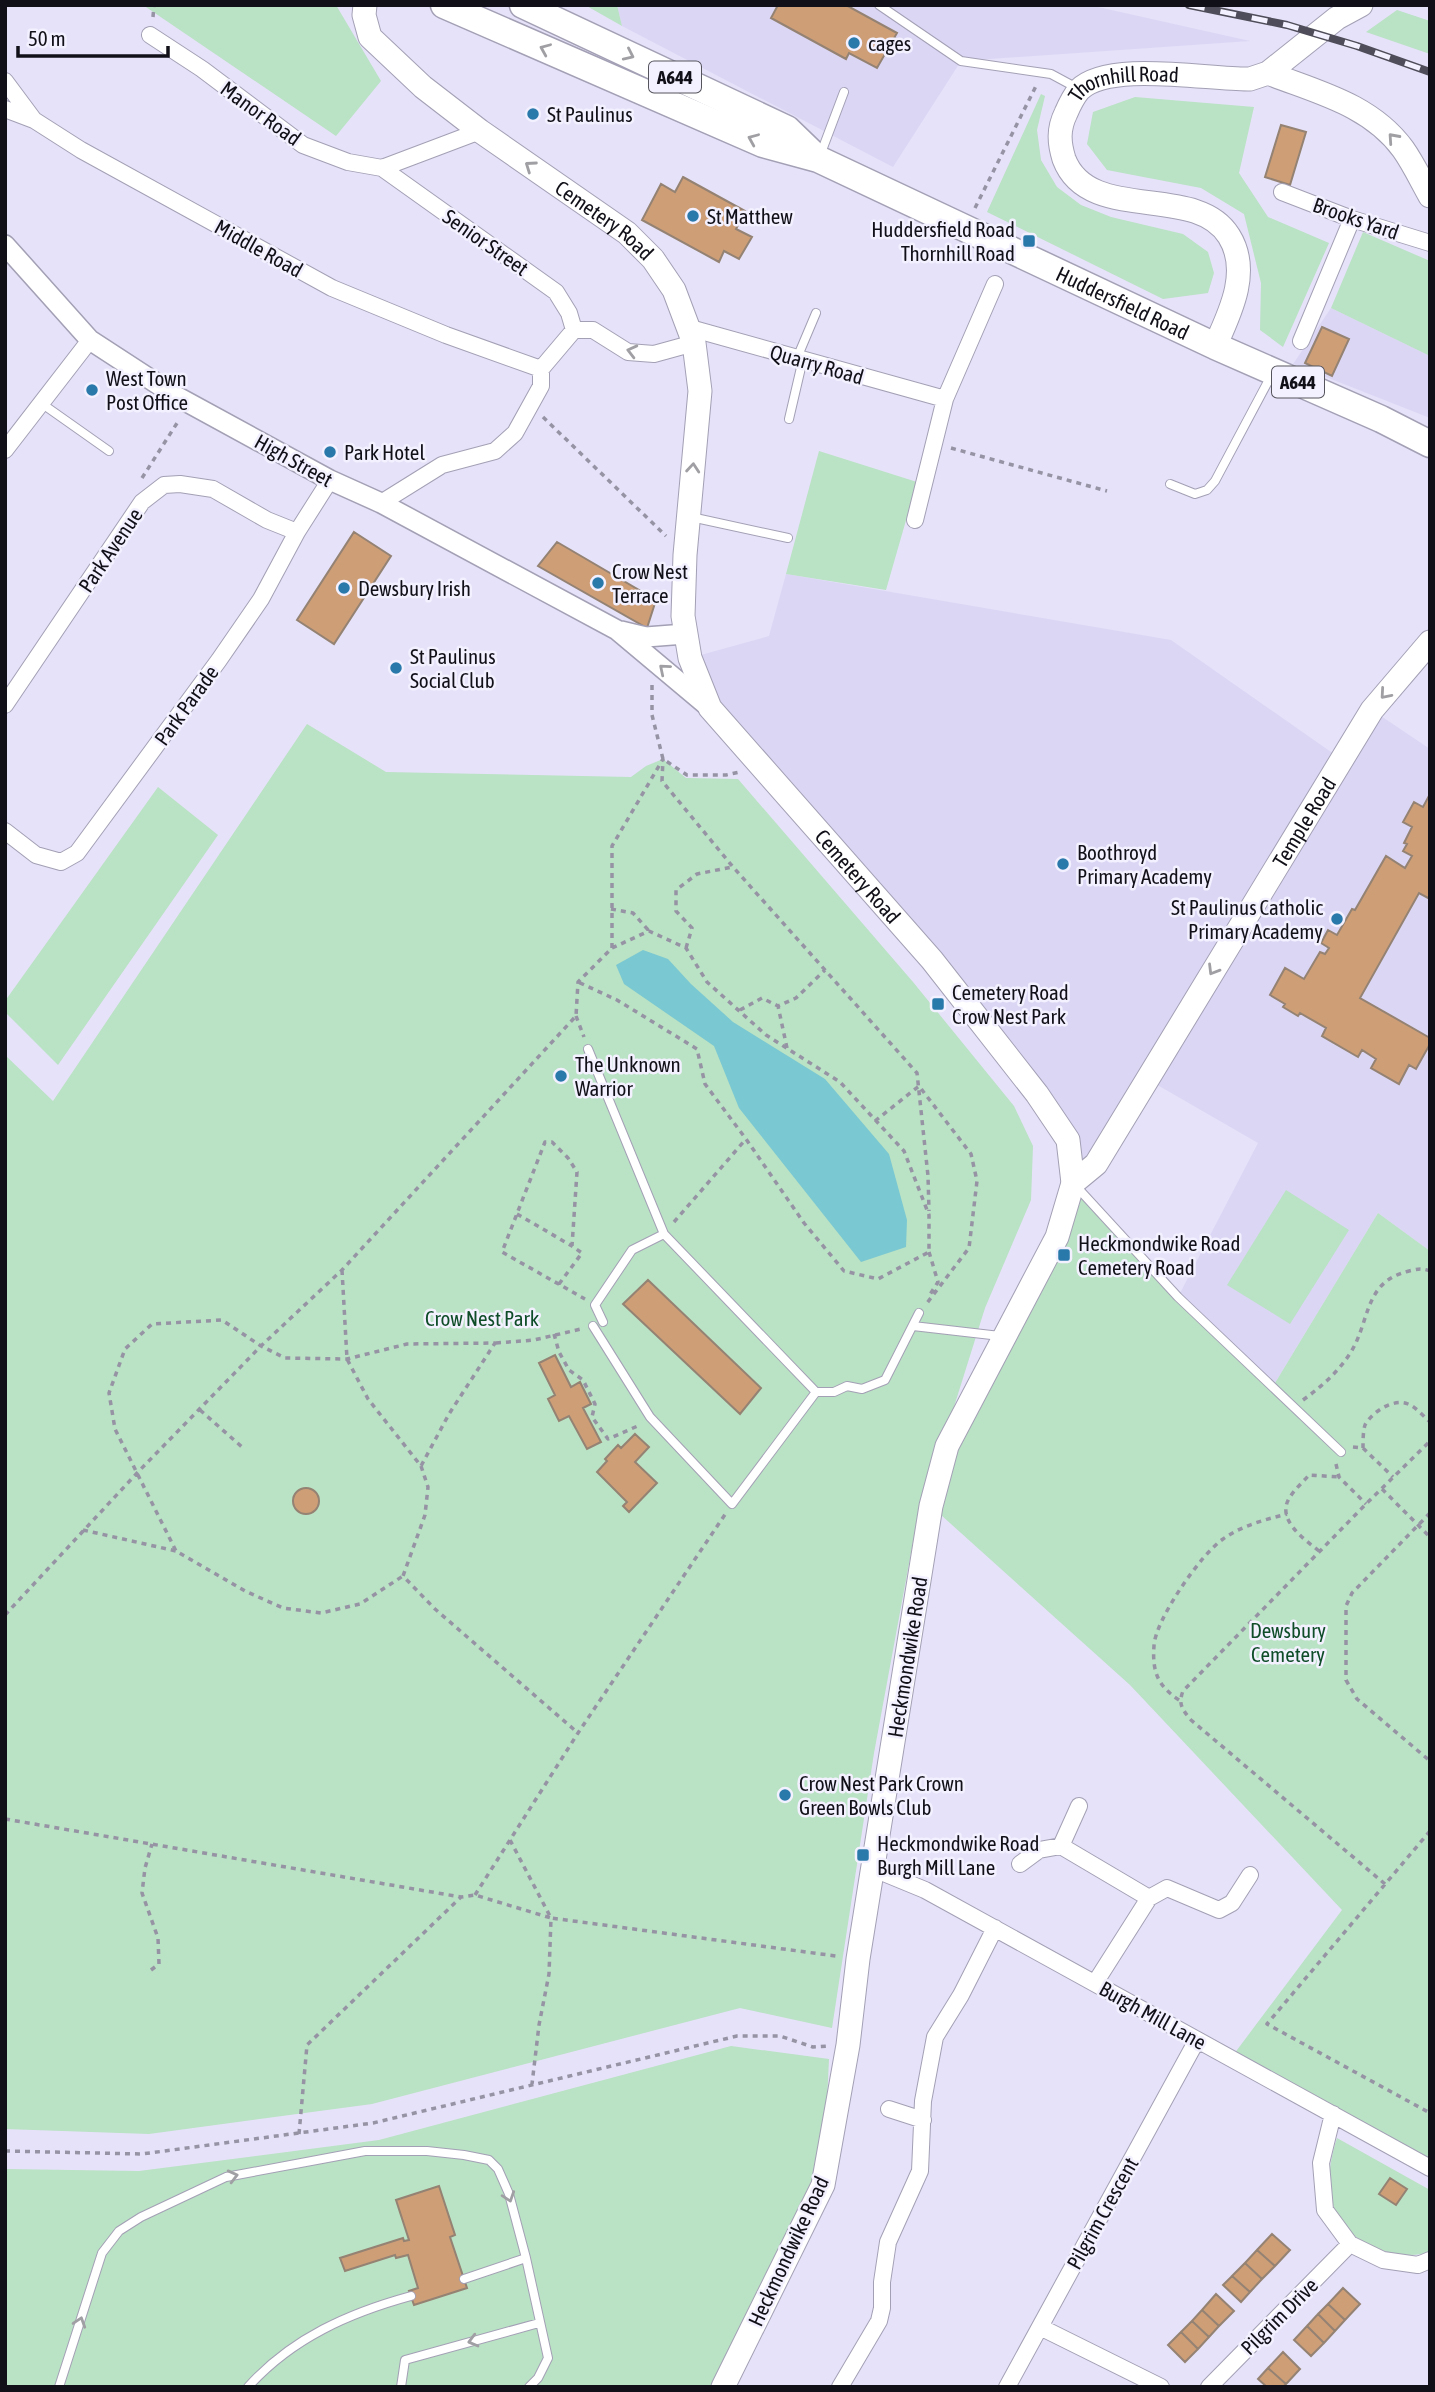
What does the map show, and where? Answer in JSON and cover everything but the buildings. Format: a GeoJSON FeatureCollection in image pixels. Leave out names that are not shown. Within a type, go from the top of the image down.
{"type":"FeatureCollection","features":[{"type":"Feature","properties":{"kind":"highway","name":"Huddersfield Road"},"geometry":{"type":"LineString","coordinates":[[444,5],[763,144],[818,159],[1430,444]]}},
{"type":"Feature","properties":{"kind":"highway","name":"Huddersfield Road"},"geometry":{"type":"LineString","coordinates":[[523,5],[787,129],[818,159]]}},
{"type":"Feature","properties":{"kind":"main road","name":"Cemetery Road"},"geometry":{"type":"LineString","coordinates":[[365,5],[364,15],[370,37],[423,87],[480,131],[627,233],[653,259],[674,290],[692,335],[700,391],[685,555],[683,616],[690,658],[710,708],[932,960],[1037,1094],[1068,1140],[1073,1183]]}},
{"type":"Feature","properties":{"kind":"main road","name":"Thornhill Road"},"geometry":{"type":"LineString","coordinates":[[1215,346],[1232,308],[1240,267],[1230,236],[1218,221],[1195,211],[1104,195],[1084,185],[1067,166],[1059,144],[1065,115],[1080,90],[1103,77],[1131,73],[1226,80],[1250,79],[1268,73],[1337,18],[1361,5]]}},
{"type":"Feature","properties":{"kind":"main road"},"geometry":{"type":"LineString","coordinates":[[1268,73],[1335,97],[1385,128],[1403,149],[1430,196]]}},
{"type":"Feature","properties":{"kind":"main road","name":"Temple Road"},"geometry":{"type":"LineString","coordinates":[[1073,1183],[1096,1164],[1372,710],[1430,642]]}},
{"type":"Feature","properties":{"kind":"main road","name":"Heckmondwike Road"},"geometry":{"type":"LineString","coordinates":[[723,2387],[823,2185],[848,2045],[858,1959],[931,1506],[947,1446],[1057,1237],[1073,1183]]}},
{"type":"Feature","properties":{"kind":"street","name":"Manor Road"},"geometry":{"type":"LineString","coordinates":[[150,35],[202,69],[303,145],[348,162],[382,168]]}},
{"type":"Feature","properties":{"kind":"street","name":"Middle Road"},"geometry":{"type":"LineString","coordinates":[[5,81],[34,120],[81,150],[332,288],[446,335],[541,369]]}},
{"type":"Feature","properties":{"kind":"street"},"geometry":{"type":"LineString","coordinates":[[5,109],[34,120]]}},
{"type":"Feature","properties":{"kind":"street"},"geometry":{"type":"LineString","coordinates":[[382,168],[480,131]]}},
{"type":"Feature","properties":{"kind":"street","name":"Senior Street"},"geometry":{"type":"LineString","coordinates":[[382,168],[556,292],[569,313],[574,330]]}},
{"type":"Feature","properties":{"kind":"street","name":"Brooks Yard"},"geometry":{"type":"LineString","coordinates":[[1282,192],[1352,219],[1430,243]]}},
{"type":"Feature","properties":{"kind":"street"},"geometry":{"type":"LineString","coordinates":[[1301,341],[1352,219]]}},
{"type":"Feature","properties":{"kind":"street","name":"High Street"},"geometry":{"type":"LineString","coordinates":[[5,245],[90,340],[189,403],[617,630],[710,708]]}},
{"type":"Feature","properties":{"kind":"street"},"geometry":{"type":"LineString","coordinates":[[915,520],[945,399],[995,284]]}},
{"type":"Feature","properties":{"kind":"street"},"geometry":{"type":"LineString","coordinates":[[382,503],[442,465],[495,451],[515,433],[541,386],[541,369],[574,330],[593,330],[628,352],[654,354],[692,335]]}},
{"type":"Feature","properties":{"kind":"street","name":"Quarry Road"},"geometry":{"type":"LineString","coordinates":[[692,335],[800,359],[945,399]]}},
{"type":"Feature","properties":{"kind":"street"},"geometry":{"type":"LineString","coordinates":[[5,450],[90,340]]}},
{"type":"Feature","properties":{"kind":"street","name":"Park Parade"},"geometry":{"type":"LineString","coordinates":[[5,831],[36,855],[61,862],[77,853],[261,599],[297,532],[330,480]]}},
{"type":"Feature","properties":{"kind":"street","name":"Park Avenue"},"geometry":{"type":"LineString","coordinates":[[5,705],[142,502],[164,485],[180,484],[213,489],[267,520],[297,532]]}},
{"type":"Feature","properties":{"kind":"street","name":"High Street"},"geometry":{"type":"LineString","coordinates":[[617,630],[646,637],[685,634]]}},
{"type":"Feature","properties":{"kind":"street"},"geometry":{"type":"LineString","coordinates":[[1061,1846],[1079,1806]]}},
{"type":"Feature","properties":{"kind":"street"},"geometry":{"type":"LineString","coordinates":[[1020,1864],[1039,1850],[1061,1846],[1149,1898]]}},
{"type":"Feature","properties":{"kind":"street","name":"Burgh Mill Lane"},"geometry":{"type":"LineString","coordinates":[[874,1869],[925,1890],[1430,2168]]}},
{"type":"Feature","properties":{"kind":"street"},"geometry":{"type":"LineString","coordinates":[[1096,1983],[1149,1898],[1167,1888],[1219,1910],[1232,1903],[1250,1875]]}},
{"type":"Feature","properties":{"kind":"street"},"geometry":{"type":"LineString","coordinates":[[840,2387],[879,2321],[888,2242],[920,2171],[923,2101],[935,2037],[961,1995],[995,1928]]}},
{"type":"Feature","properties":{"kind":"street","name":"Pilgrim Crescent"},"geometry":{"type":"LineString","coordinates":[[1007,2387],[1197,2040]]}},
{"type":"Feature","properties":{"kind":"street"},"geometry":{"type":"LineString","coordinates":[[889,2109],[923,2120]]}},
{"type":"Feature","properties":{"kind":"street"},"geometry":{"type":"LineString","coordinates":[[1333,2114],[1321,2163],[1325,2210],[1350,2244],[1383,2260],[1418,2265],[1430,2260]]}},
{"type":"Feature","properties":{"kind":"street","name":"Pilgrim Drive"},"geometry":{"type":"LineString","coordinates":[[1209,2387],[1350,2244]]}},
{"type":"Feature","properties":{"kind":"street"},"geometry":{"type":"LineString","coordinates":[[1040,2327],[1161,2387]]}},
{"type":"Feature","properties":{"kind":"lane"},"geometry":{"type":"LineString","coordinates":[[879,5],[961,61],[1043,72],[1080,90]]}},
{"type":"Feature","properties":{"kind":"lane"},"geometry":{"type":"LineString","coordinates":[[818,159],[844,92]]}},
{"type":"Feature","properties":{"kind":"lane"},"geometry":{"type":"LineString","coordinates":[[789,419],[800,359],[816,313]]}},
{"type":"Feature","properties":{"kind":"lane"},"geometry":{"type":"LineString","coordinates":[[1170,484],[1195,495],[1207,490],[1215,481],[1273,372]]}},
{"type":"Feature","properties":{"kind":"lane"},"geometry":{"type":"LineString","coordinates":[[41,403],[109,451]]}},
{"type":"Feature","properties":{"kind":"lane"},"geometry":{"type":"LineString","coordinates":[[688,516],[788,538]]}},
{"type":"Feature","properties":{"kind":"lane"},"geometry":{"type":"LineString","coordinates":[[588,1049],[664,1234],[816,1392],[834,1392],[847,1386],[862,1389],[885,1380],[919,1313]]}},
{"type":"Feature","properties":{"kind":"lane"},"geometry":{"type":"LineString","coordinates":[[1073,1183],[1178,1297],[1341,1452]]}},
{"type":"Feature","properties":{"kind":"lane"},"geometry":{"type":"LineString","coordinates":[[603,1322],[594,1305],[632,1250],[664,1234]]}},
{"type":"Feature","properties":{"kind":"lane"},"geometry":{"type":"LineString","coordinates":[[593,1326],[650,1417],[732,1504],[816,1392]]}},
{"type":"Feature","properties":{"kind":"lane"},"geometry":{"type":"LineString","coordinates":[[913,1326],[1004,1337]]}},
{"type":"Feature","properties":{"kind":"lane"},"geometry":{"type":"LineString","coordinates":[[59,2387],[102,2253],[119,2231],[141,2217],[226,2177],[365,2151],[427,2151],[489,2160],[498,2169],[509,2194],[526,2258],[548,2358],[538,2378],[529,2387]]}},
{"type":"Feature","properties":{"kind":"lane"},"geometry":{"type":"LineString","coordinates":[[464,2279],[526,2258]]}},
{"type":"Feature","properties":{"kind":"lane"},"geometry":{"type":"LineString","coordinates":[[248,2387],[262,2371],[313,2333],[384,2303],[411,2296]]}},
{"type":"Feature","properties":{"kind":"lane"},"geometry":{"type":"LineString","coordinates":[[401,2387],[405,2360],[539,2323]]}},
{"type":"Feature","properties":{"kind":"path"},"geometry":{"type":"LineString","coordinates":[[964,228],[1043,72]]}},
{"type":"Feature","properties":{"kind":"path"},"geometry":{"type":"LineString","coordinates":[[142,502],[134,491],[189,403]]}},
{"type":"Feature","properties":{"kind":"path"},"geometry":{"type":"LineString","coordinates":[[531,406],[685,555]]}},
{"type":"Feature","properties":{"kind":"path"},"geometry":{"type":"LineString","coordinates":[[935,443],[1107,491]]}},
{"type":"Feature","properties":{"kind":"path"},"geometry":{"type":"LineString","coordinates":[[658,664],[652,677],[650,700],[663,759],[662,780],[733,867],[917,1073],[928,1175],[929,1252],[938,1282],[919,1313]]}},
{"type":"Feature","properties":{"kind":"path"},"geometry":{"type":"LineString","coordinates":[[663,759],[687,775],[726,775],[762,768]]}},
{"type":"Feature","properties":{"kind":"path"},"geometry":{"type":"LineString","coordinates":[[612,947],[612,846],[663,759]]}},
{"type":"Feature","properties":{"kind":"path"},"geometry":{"type":"LineString","coordinates":[[686,948],[692,928],[676,911],[676,891],[697,874],[733,867]]}},
{"type":"Feature","properties":{"kind":"path"},"geometry":{"type":"LineString","coordinates":[[611,909],[633,914],[649,931],[686,948],[707,982],[766,1035],[840,1082],[904,1151],[929,1214]]}},
{"type":"Feature","properties":{"kind":"path"},"geometry":{"type":"LineString","coordinates":[[588,1049],[576,1016],[578,982],[612,947],[649,931]]}},
{"type":"Feature","properties":{"kind":"path"},"geometry":{"type":"LineString","coordinates":[[739,1011],[762,999],[778,1006],[796,998],[825,970]]}},
{"type":"Feature","properties":{"kind":"path"},"geometry":{"type":"LineString","coordinates":[[578,982],[617,1000],[697,1049],[705,1084],[804,1223],[844,1271],[878,1279],[929,1252]]}},
{"type":"Feature","properties":{"kind":"path"},"geometry":{"type":"LineString","coordinates":[[778,1006],[787,1048]]}},
{"type":"Feature","properties":{"kind":"path"},"geometry":{"type":"LineString","coordinates":[[5,1615],[138,1472],[261,1346],[342,1270],[576,1016]]}},
{"type":"Feature","properties":{"kind":"path"},"geometry":{"type":"LineString","coordinates":[[875,1121],[919,1086]]}},
{"type":"Feature","properties":{"kind":"path"},"geometry":{"type":"LineString","coordinates":[[919,1086],[971,1154],[977,1181],[969,1248],[919,1313]]}},
{"type":"Feature","properties":{"kind":"path"},"geometry":{"type":"LineString","coordinates":[[664,1234],[746,1139]]}},
{"type":"Feature","properties":{"kind":"path"},"geometry":{"type":"LineString","coordinates":[[572,1246],[577,1172],[552,1142],[545,1142],[502,1252],[594,1305]]}},
{"type":"Feature","properties":{"kind":"path"},"geometry":{"type":"LineString","coordinates":[[517,1214],[582,1253],[559,1284]]}},
{"type":"Feature","properties":{"kind":"path"},"geometry":{"type":"LineString","coordinates":[[1293,1407],[1324,1385],[1350,1354],[1362,1329],[1368,1306],[1386,1280],[1403,1272],[1422,1268],[1430,1271]]}},
{"type":"Feature","properties":{"kind":"path"},"geometry":{"type":"LineString","coordinates":[[83,1531],[176,1551],[245,1591],[283,1608],[321,1614],[360,1604],[403,1576],[425,1515],[428,1487],[421,1466],[368,1399],[347,1359],[342,1270]]}},
{"type":"Feature","properties":{"kind":"path"},"geometry":{"type":"LineString","coordinates":[[176,1551],[115,1429],[110,1393],[125,1349],[152,1324],[222,1320],[261,1346],[285,1358],[347,1359],[407,1344],[534,1340],[593,1326]]}},
{"type":"Feature","properties":{"kind":"path"},"geometry":{"type":"LineString","coordinates":[[554,1334],[559,1352],[569,1370],[583,1380],[595,1404],[592,1417],[608,1439],[638,1427],[650,1417]]}},
{"type":"Feature","properties":{"kind":"path"},"geometry":{"type":"LineString","coordinates":[[421,1466],[449,1414],[495,1343]]}},
{"type":"Feature","properties":{"kind":"path"},"geometry":{"type":"LineString","coordinates":[[1363,1448],[1365,1426],[1377,1411],[1392,1404],[1401,1402],[1411,1405],[1430,1422]]}},
{"type":"Feature","properties":{"kind":"path"},"geometry":{"type":"LineString","coordinates":[[200,1409],[242,1447]]}},
{"type":"Feature","properties":{"kind":"path"},"geometry":{"type":"LineString","coordinates":[[1179,1700],[1183,1691],[1430,1441]]}},
{"type":"Feature","properties":{"kind":"path"},"geometry":{"type":"LineString","coordinates":[[1366,1503],[1339,1477],[1336,1461],[1347,1446],[1363,1448],[1393,1477]]}},
{"type":"Feature","properties":{"kind":"path"},"geometry":{"type":"LineString","coordinates":[[1320,1551],[1289,1522],[1286,1508],[1289,1499],[1309,1475],[1339,1477]]}},
{"type":"Feature","properties":{"kind":"path"},"geometry":{"type":"LineString","coordinates":[[1382,1489],[1430,1537]]}},
{"type":"Feature","properties":{"kind":"path"},"geometry":{"type":"LineString","coordinates":[[475,1895],[578,1733],[732,1504]]}},
{"type":"Feature","properties":{"kind":"path"},"geometry":{"type":"LineString","coordinates":[[1430,1513],[1352,1593],[1346,1606],[1346,1681],[1357,1699],[1430,1761]]}},
{"type":"Feature","properties":{"kind":"path"},"geometry":{"type":"LineString","coordinates":[[1287,1514],[1251,1523],[1221,1540],[1200,1560],[1170,1604],[1154,1644],[1156,1673],[1164,1690],[1179,1700],[1191,1720],[1385,1884]]}},
{"type":"Feature","properties":{"kind":"path"},"geometry":{"type":"LineString","coordinates":[[403,1576],[435,1609],[578,1733]]}},
{"type":"Feature","properties":{"kind":"path"},"geometry":{"type":"LineString","coordinates":[[5,1819],[461,1897],[475,1895],[551,1918],[858,1959]]}},
{"type":"Feature","properties":{"kind":"path"},"geometry":{"type":"LineString","coordinates":[[1430,1831],[1267,2024],[1430,2113]]}},
{"type":"Feature","properties":{"kind":"path"},"geometry":{"type":"LineString","coordinates":[[510,1840],[551,1918],[549,1974],[532,2084]]}},
{"type":"Feature","properties":{"kind":"path"},"geometry":{"type":"LineString","coordinates":[[151,1970],[159,1964],[158,1938],[142,1893],[152,1844]]}},
{"type":"Feature","properties":{"kind":"path"},"geometry":{"type":"LineString","coordinates":[[299,2134],[307,2045],[461,1897]]}},
{"type":"Feature","properties":{"kind":"path"},"geometry":{"type":"LineString","coordinates":[[5,2151],[142,2154],[373,2123],[737,2036],[780,2036],[813,2047],[848,2045]]}},
{"type":"Feature","properties":{"kind":"shaded area"},"geometry":{"type":"Polygon","coordinates":[[[617,5],[1089,5],[1250,41],[961,61],[893,167],[622,26],[617,5]]]}},
{"type":"Feature","properties":{"kind":"shaded area"},"geometry":{"type":"Polygon","coordinates":[[[1331,308],[1430,356],[1430,418],[1293,364],[1331,308]]]}},
{"type":"Feature","properties":{"kind":"shaded area","name":"Boothroyd Primary Academy"},"geometry":{"type":"Polygon","coordinates":[[[786,574],[1171,640],[1341,759],[1372,710],[1430,749],[1430,1251],[1378,1213],[1272,1388],[1178,1297],[1258,1143],[1147,1079],[1073,1183],[1068,1140],[762,768],[690,658],[769,636],[786,574]]]}},
{"type":"Feature","properties":{"kind":"shaded area"},"geometry":{"type":"Polygon","coordinates":[[[643,950],[668,959],[733,1022],[825,1079],[889,1154],[907,1220],[906,1247],[861,1262],[739,1108],[714,1046],[624,984],[616,965],[643,950]]]}},
{"type":"Feature","properties":{"kind":"green space"},"geometry":{"type":"Polygon","coordinates":[[[143,5],[336,5],[381,81],[336,136],[143,5]]]}},
{"type":"Feature","properties":{"kind":"green space"},"geometry":{"type":"Polygon","coordinates":[[[585,5],[617,5],[622,26],[585,5]]]}},
{"type":"Feature","properties":{"kind":"green space"},"geometry":{"type":"Polygon","coordinates":[[[1397,10],[1430,21],[1430,54],[1366,32],[1397,10]]]}},
{"type":"Feature","properties":{"kind":"green space"},"geometry":{"type":"Polygon","coordinates":[[[1041,94],[1045,96],[1037,130],[1041,160],[1057,187],[1081,205],[1111,217],[1183,234],[1208,252],[1214,273],[1208,293],[1163,299],[987,212],[1041,94]]]}},
{"type":"Feature","properties":{"kind":"green space"},"geometry":{"type":"Polygon","coordinates":[[[1135,97],[1254,107],[1239,173],[1268,217],[1329,243],[1283,347],[1260,330],[1261,283],[1244,214],[1201,188],[1107,170],[1087,144],[1093,112],[1135,97]]]}},
{"type":"Feature","properties":{"kind":"green space"},"geometry":{"type":"Polygon","coordinates":[[[1363,232],[1430,261],[1430,356],[1331,308],[1363,232]]]}},
{"type":"Feature","properties":{"kind":"green space"},"geometry":{"type":"Polygon","coordinates":[[[819,451],[917,482],[886,590],[786,574],[819,451]]]}},
{"type":"Feature","properties":{"kind":"green space","name":"Crow Nest Park"},"geometry":{"type":"Polygon","coordinates":[[[307,724],[386,772],[631,777],[646,766],[663,759],[686,778],[738,779],[913,982],[1014,1106],[1033,1146],[1031,1200],[985,1308],[915,1531],[874,1753],[832,2028],[740,2008],[372,2104],[149,2134],[5,2129],[5,1055],[53,1101],[307,724]]]}},
{"type":"Feature","properties":{"kind":"green space"},"geometry":{"type":"Polygon","coordinates":[[[158,787],[218,835],[58,1065],[5,1012],[5,1001],[158,787]]]}},
{"type":"Feature","properties":{"kind":"green space","name":"Dewsbury Cemetery"},"geometry":{"type":"Polygon","coordinates":[[[1073,1183],[1272,1388],[1378,1213],[1430,1251],[1430,2168],[1231,2058],[1342,1910],[1130,1685],[931,1506],[1073,1183]]]}},
{"type":"Feature","properties":{"kind":"green space"},"geometry":{"type":"Polygon","coordinates":[[[1286,1190],[1349,1230],[1290,1324],[1227,1285],[1286,1190]]]}},
{"type":"Feature","properties":{"kind":"green space"},"geometry":{"type":"Polygon","coordinates":[[[731,2046],[829,2059],[823,2185],[723,2387],[5,2387],[5,2169],[139,2171],[379,2140],[731,2046]]]}},
{"type":"Feature","properties":{"kind":"green space"},"geometry":{"type":"Polygon","coordinates":[[[1337,2138],[1430,2190],[1430,2252],[1412,2255],[1381,2250],[1363,2242],[1340,2219],[1330,2190],[1332,2156],[1337,2138]]]}},
{"type":"Feature","properties":{"kind":"railway"},"geometry":{"type":"LineString","coordinates":[[1189,5],[1287,25],[1430,72]]}},
{"type":"Feature","properties":{"kind":"place","name":"cages"},"geometry":{"type":"Point","coordinates":[854,43]}},
{"type":"Feature","properties":{"kind":"place","name":"St Paulinus"},"geometry":{"type":"Point","coordinates":[533,114]}},
{"type":"Feature","properties":{"kind":"place","name":"St Matthew"},"geometry":{"type":"Point","coordinates":[693,216]}},
{"type":"Feature","properties":{"kind":"place","name":"Huddersfield Road Thornhill Road"},"geometry":{"type":"Point","coordinates":[1029,241]}},
{"type":"Feature","properties":{"kind":"place","name":"West Town Post Office"},"geometry":{"type":"Point","coordinates":[92,390]}},
{"type":"Feature","properties":{"kind":"place","name":"Park Hotel"},"geometry":{"type":"Point","coordinates":[330,452]}},
{"type":"Feature","properties":{"kind":"place","name":"Crow Nest Terrace"},"geometry":{"type":"Point","coordinates":[598,583]}},
{"type":"Feature","properties":{"kind":"place","name":"Dewsbury Irish"},"geometry":{"type":"Point","coordinates":[344,588]}},
{"type":"Feature","properties":{"kind":"place","name":"St Paulinus Social Club"},"geometry":{"type":"Point","coordinates":[396,668]}},
{"type":"Feature","properties":{"kind":"place","name":"Boothroyd Primary Academy"},"geometry":{"type":"Point","coordinates":[1063,864]}},
{"type":"Feature","properties":{"kind":"place","name":"St Paulinus Catholic Primary Academy"},"geometry":{"type":"Point","coordinates":[1337,919]}},
{"type":"Feature","properties":{"kind":"place","name":"Cemetery Road Crow Nest Park"},"geometry":{"type":"Point","coordinates":[938,1004]}},
{"type":"Feature","properties":{"kind":"place","name":"The Unknown Warrior"},"geometry":{"type":"Point","coordinates":[561,1076]}},
{"type":"Feature","properties":{"kind":"place","name":"Heckmondwike Road Cemetery Road"},"geometry":{"type":"Point","coordinates":[1064,1255]}},
{"type":"Feature","properties":{"kind":"place","name":"Crow Nest Park Crown Green Bowls Club"},"geometry":{"type":"Point","coordinates":[785,1795]}},
{"type":"Feature","properties":{"kind":"place","name":"Heckmondwike Road Burgh Mill Lane"},"geometry":{"type":"Point","coordinates":[863,1855]}}]}
